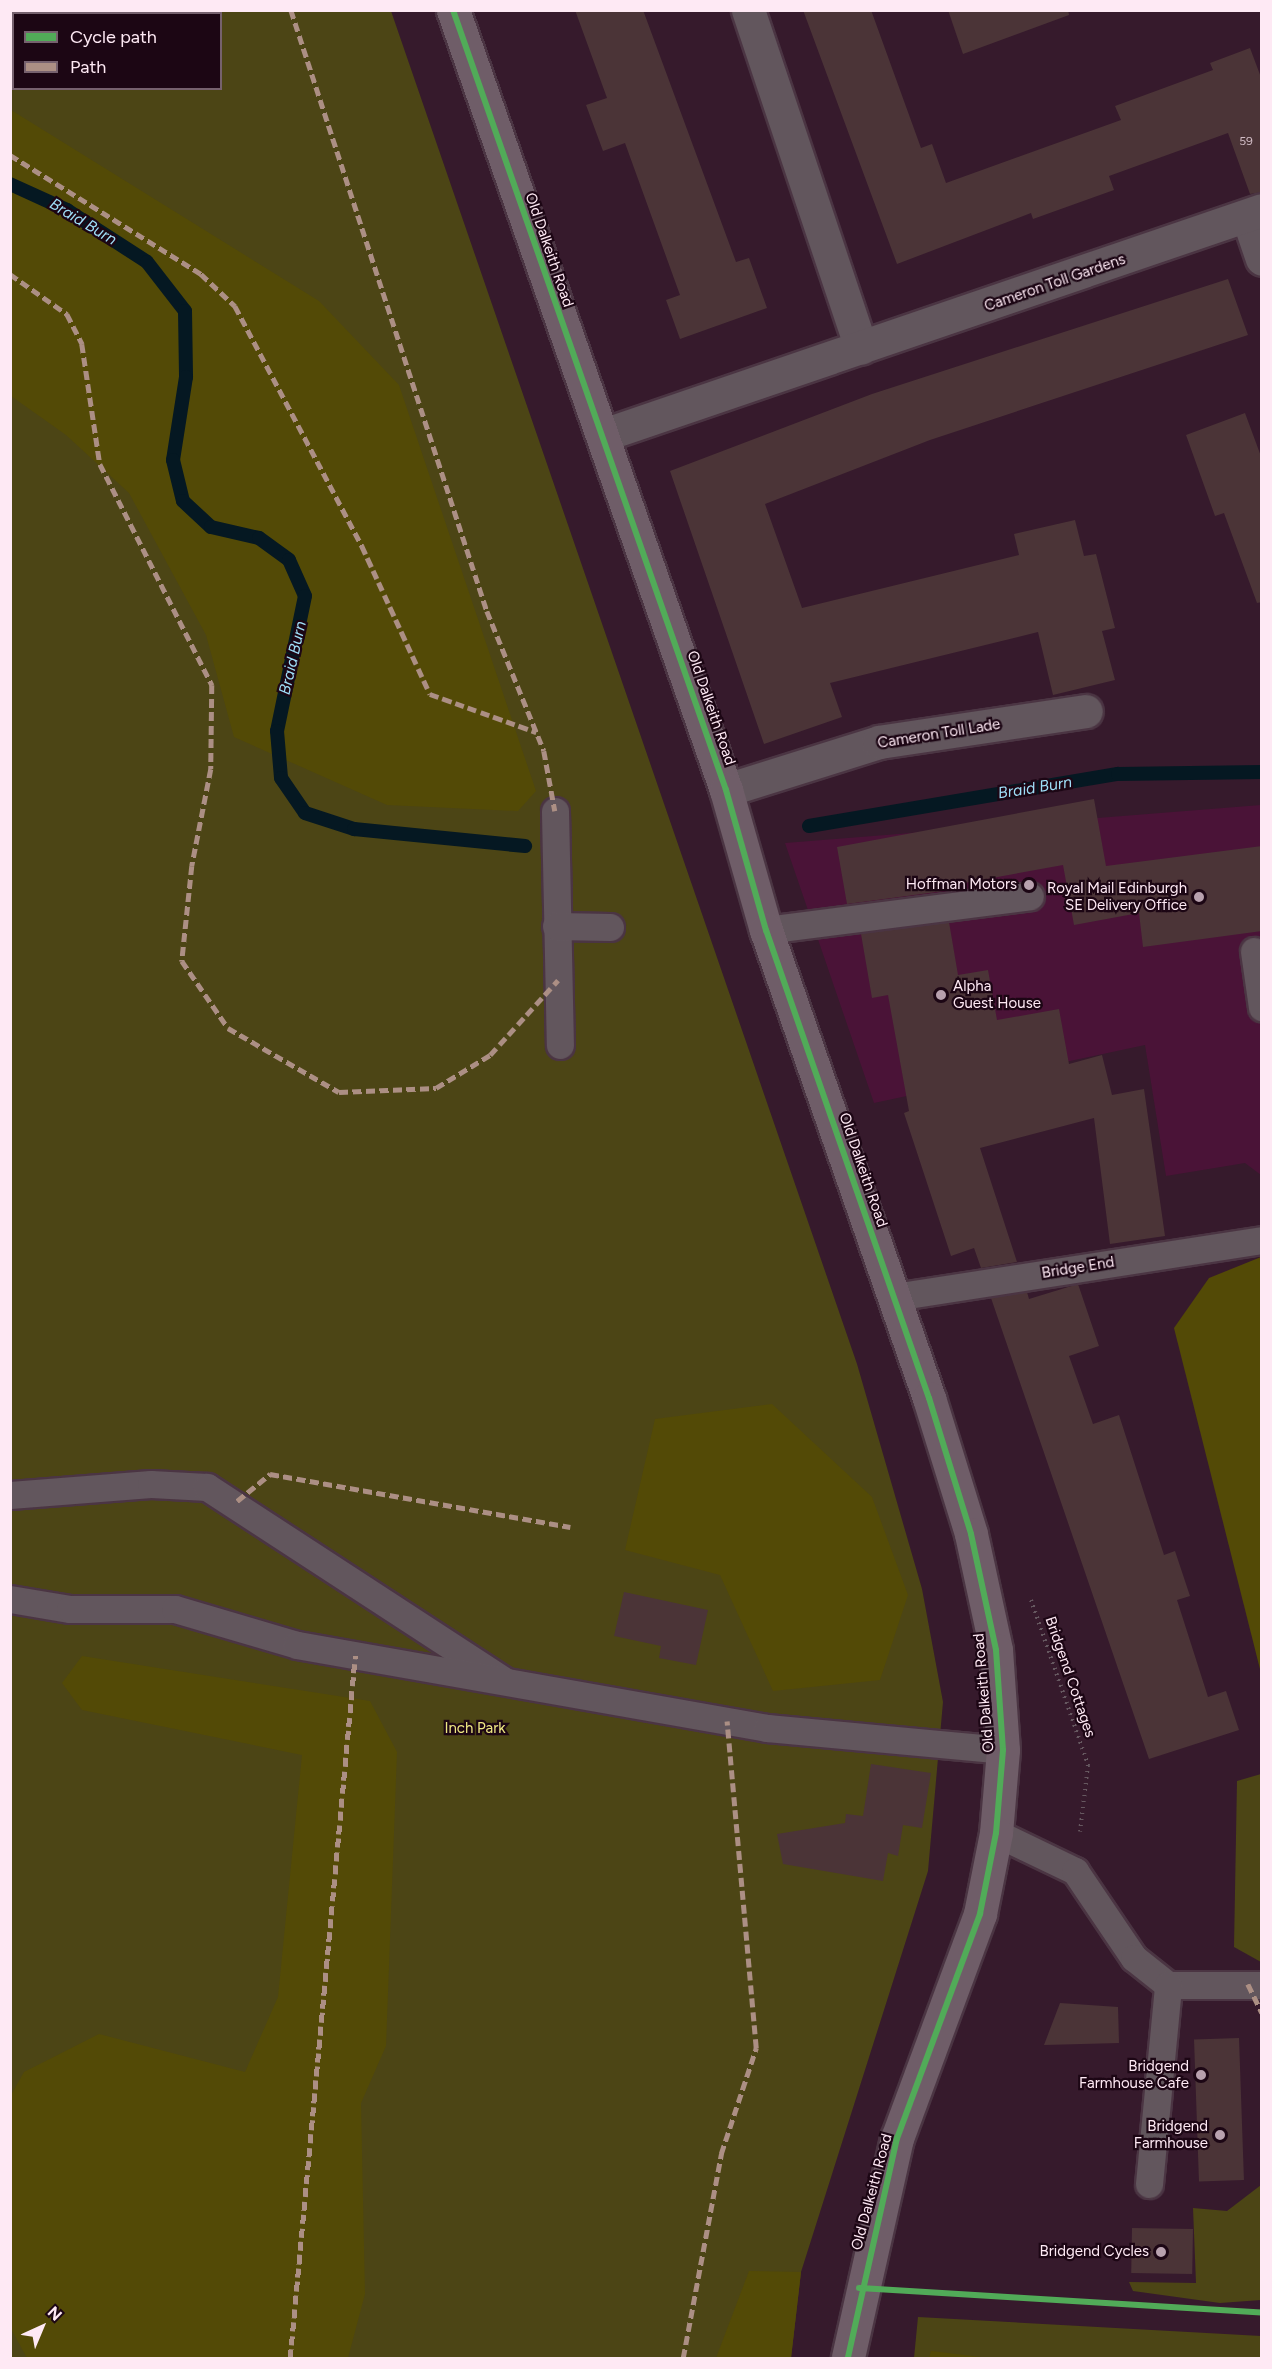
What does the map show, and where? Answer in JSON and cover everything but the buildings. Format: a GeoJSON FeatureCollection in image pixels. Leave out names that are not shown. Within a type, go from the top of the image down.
{"type":"FeatureCollection","features":[{"type":"Feature","properties":{"kind":"main road","name":"Old Dalkeith Road"},"geometry":{"type":"LineString","coordinates":[[453,10],[726,790],[766,930],[894,1297],[971,1534],[996,1650],[1003,1750],[996,1833],[980,1914],[897,2138],[848,2358]]}},
{"type":"Feature","properties":{"kind":"street"},"geometry":{"type":"LineString","coordinates":[[748,10],[861,348]]}},
{"type":"Feature","properties":{"kind":"street","name":"Cameron Toll Gardens"},"geometry":{"type":"LineString","coordinates":[[603,435],[1255,214],[1262,259]]}},
{"type":"Feature","properties":{"kind":"street","name":"Cameron Toll Lade"},"geometry":{"type":"LineString","coordinates":[[726,790],[879,742],[1086,711]]}},
{"type":"Feature","properties":{"kind":"lane"},"geometry":{"type":"LineString","coordinates":[[555,812],[560,1046]]}},
{"type":"Feature","properties":{"kind":"lane"},"geometry":{"type":"LineString","coordinates":[[766,930],[1030,896]]}},
{"type":"Feature","properties":{"kind":"lane"},"geometry":{"type":"LineString","coordinates":[[556,926],[610,927]]}},
{"type":"Feature","properties":{"kind":"lane"},"geometry":{"type":"LineString","coordinates":[[1254,951],[1262,1007]]}},
{"type":"Feature","properties":{"kind":"lane","name":"Bridge End"},"geometry":{"type":"LineString","coordinates":[[894,1297],[1262,1240]]}},
{"type":"Feature","properties":{"kind":"lane"},"geometry":{"type":"LineString","coordinates":[[10,1495],[151,1484],[207,1487],[511,1684]]}},
{"type":"Feature","properties":{"kind":"lane"},"geometry":{"type":"LineString","coordinates":[[10,1599],[70,1609],[175,1609],[297,1645],[766,1728],[1003,1750]]}},
{"type":"Feature","properties":{"kind":"lane"},"geometry":{"type":"LineString","coordinates":[[996,1833],[1075,1871],[1134,1958],[1168,1985],[1262,1985]]}},
{"type":"Feature","properties":{"kind":"lane"},"geometry":{"type":"LineString","coordinates":[[1149,2184],[1168,1985]]}},
{"type":"Feature","properties":{"kind":"shaded area"},"geometry":{"type":"Polygon","coordinates":[[[11,110],[319,301],[399,385],[536,791],[518,811],[387,805],[234,737],[206,635],[129,493],[66,435],[11,396],[11,110]]]}},
{"type":"Feature","properties":{"kind":"shaded area"},"geometry":{"type":"Polygon","coordinates":[[[1261,805],[1261,1175],[1245,1163],[1166,1176],[1145,1045],[874,1103],[785,843],[1261,805]]]}},
{"type":"Feature","properties":{"kind":"shaded area"},"geometry":{"type":"Polygon","coordinates":[[[1261,1257],[1261,1673],[1174,1328],[1209,1278],[1261,1257]]]}},
{"type":"Feature","properties":{"kind":"shaded area"},"geometry":{"type":"Polygon","coordinates":[[[772,1404],[872,1497],[908,1595],[880,1680],[773,1691],[720,1575],[625,1550],[655,1419],[772,1404]]]}},
{"type":"Feature","properties":{"kind":"shaded area"},"geometry":{"type":"Polygon","coordinates":[[[82,1656],[370,1701],[397,1752],[386,2046],[361,2103],[365,2294],[348,2358],[27,2358],[11,2329],[11,2095],[24,2072],[99,2034],[245,2072],[278,1997],[302,1755],[82,1710],[62,1683],[82,1656]]]}},
{"type":"Feature","properties":{"kind":"shaded area"},"geometry":{"type":"Polygon","coordinates":[[[749,2271],[801,2272],[791,2358],[716,2358],[749,2271]]]}},
{"type":"Feature","properties":{"kind":"shaded area"},"geometry":{"type":"Polygon","coordinates":[[[931,2351],[989,2358],[929,2358],[931,2351]]]}},
{"type":"Feature","properties":{"kind":"green space","name":"Inch Park"},"geometry":{"type":"Polygon","coordinates":[[[11,11],[391,11],[857,1364],[922,1589],[943,1702],[928,1871],[801,2272],[791,2358],[11,2358],[11,11]]]}},
{"type":"Feature","properties":{"kind":"green space"},"geometry":{"type":"Polygon","coordinates":[[[1262,1774],[1261,1962],[1234,1947],[1237,1781],[1262,1774]]]}},
{"type":"Feature","properties":{"kind":"green space"},"geometry":{"type":"Polygon","coordinates":[[[1261,2185],[1261,2300],[1220,2303],[1133,2291],[1129,2282],[1196,2283],[1193,2208],[1227,2211],[1261,2185]]]}},
{"type":"Feature","properties":{"kind":"green space"},"geometry":{"type":"Polygon","coordinates":[[[918,2317],[1261,2336],[1261,2358],[914,2358],[918,2317]]]}},
{"type":"Feature","properties":{"kind":"waterway","name":"Braid Burn"},"geometry":{"type":"LineString","coordinates":[[10,184],[67,210],[147,262],[185,311],[186,377],[173,460],[183,501],[211,527],[259,538],[289,560],[305,596],[277,731],[281,778],[305,813],[354,829],[525,846]]}},
{"type":"Feature","properties":{"kind":"waterway","name":"Braid Burn"},"geometry":{"type":"LineString","coordinates":[[809,826],[1118,774],[1262,772]]}},
{"type":"Feature","properties":{"kind":"marked path"},"geometry":{"type":"LineString","coordinates":[[291,10],[487,611],[544,751],[555,811]]}},
{"type":"Feature","properties":{"kind":"marked path"},"geometry":{"type":"LineString","coordinates":[[10,155],[201,274],[235,306],[362,546],[430,694],[536,732]]}},
{"type":"Feature","properties":{"kind":"marked path"},"geometry":{"type":"LineString","coordinates":[[10,274],[67,314],[82,344],[100,464],[212,685],[211,769],[192,866],[182,961],[228,1028],[339,1092],[436,1088],[490,1055],[558,980]]}},
{"type":"Feature","properties":{"kind":"marked path"},"geometry":{"type":"LineString","coordinates":[[237,1501],[270,1474],[570,1527]]}},
{"type":"Feature","properties":{"kind":"marked path"},"geometry":{"type":"LineString","coordinates":[[290,2358],[355,1656]]}},
{"type":"Feature","properties":{"kind":"marked path"},"geometry":{"type":"LineString","coordinates":[[683,2358],[721,2154],[756,2048],[727,1721]]}},
{"type":"Feature","properties":{"kind":"marked path"},"geometry":{"type":"LineString","coordinates":[[1248,1984],[1262,2013]]}},
{"type":"Feature","properties":{"kind":"cycle path"},"geometry":{"type":"LineString","coordinates":[[453,10],[726,790],[766,930],[929,1398],[971,1534],[996,1650],[1003,1750],[996,1833],[980,1914],[897,2138],[848,2358]]}},
{"type":"Feature","properties":{"kind":"cycle path"},"geometry":{"type":"LineString","coordinates":[[859,2288],[1262,2313]]}},
{"type":"Feature","properties":{"kind":"place","name":"Hoffman Motors"},"geometry":{"type":"Point","coordinates":[1029,885]}},
{"type":"Feature","properties":{"kind":"place","name":"Royal Mail Edinburgh SE Delivery Office"},"geometry":{"type":"Point","coordinates":[1199,897]}},
{"type":"Feature","properties":{"kind":"place","name":"Alpha Guest House"},"geometry":{"type":"Point","coordinates":[941,995]}},
{"type":"Feature","properties":{"kind":"place","name":"Bridgend Farmhouse Cafe"},"geometry":{"type":"Point","coordinates":[1201,2075]}},
{"type":"Feature","properties":{"kind":"place","name":"Bridgend Farmhouse"},"geometry":{"type":"Point","coordinates":[1220,2135]}},
{"type":"Feature","properties":{"kind":"place","name":"Bridgend Cycles"},"geometry":{"type":"Point","coordinates":[1161,2252]}}]}
